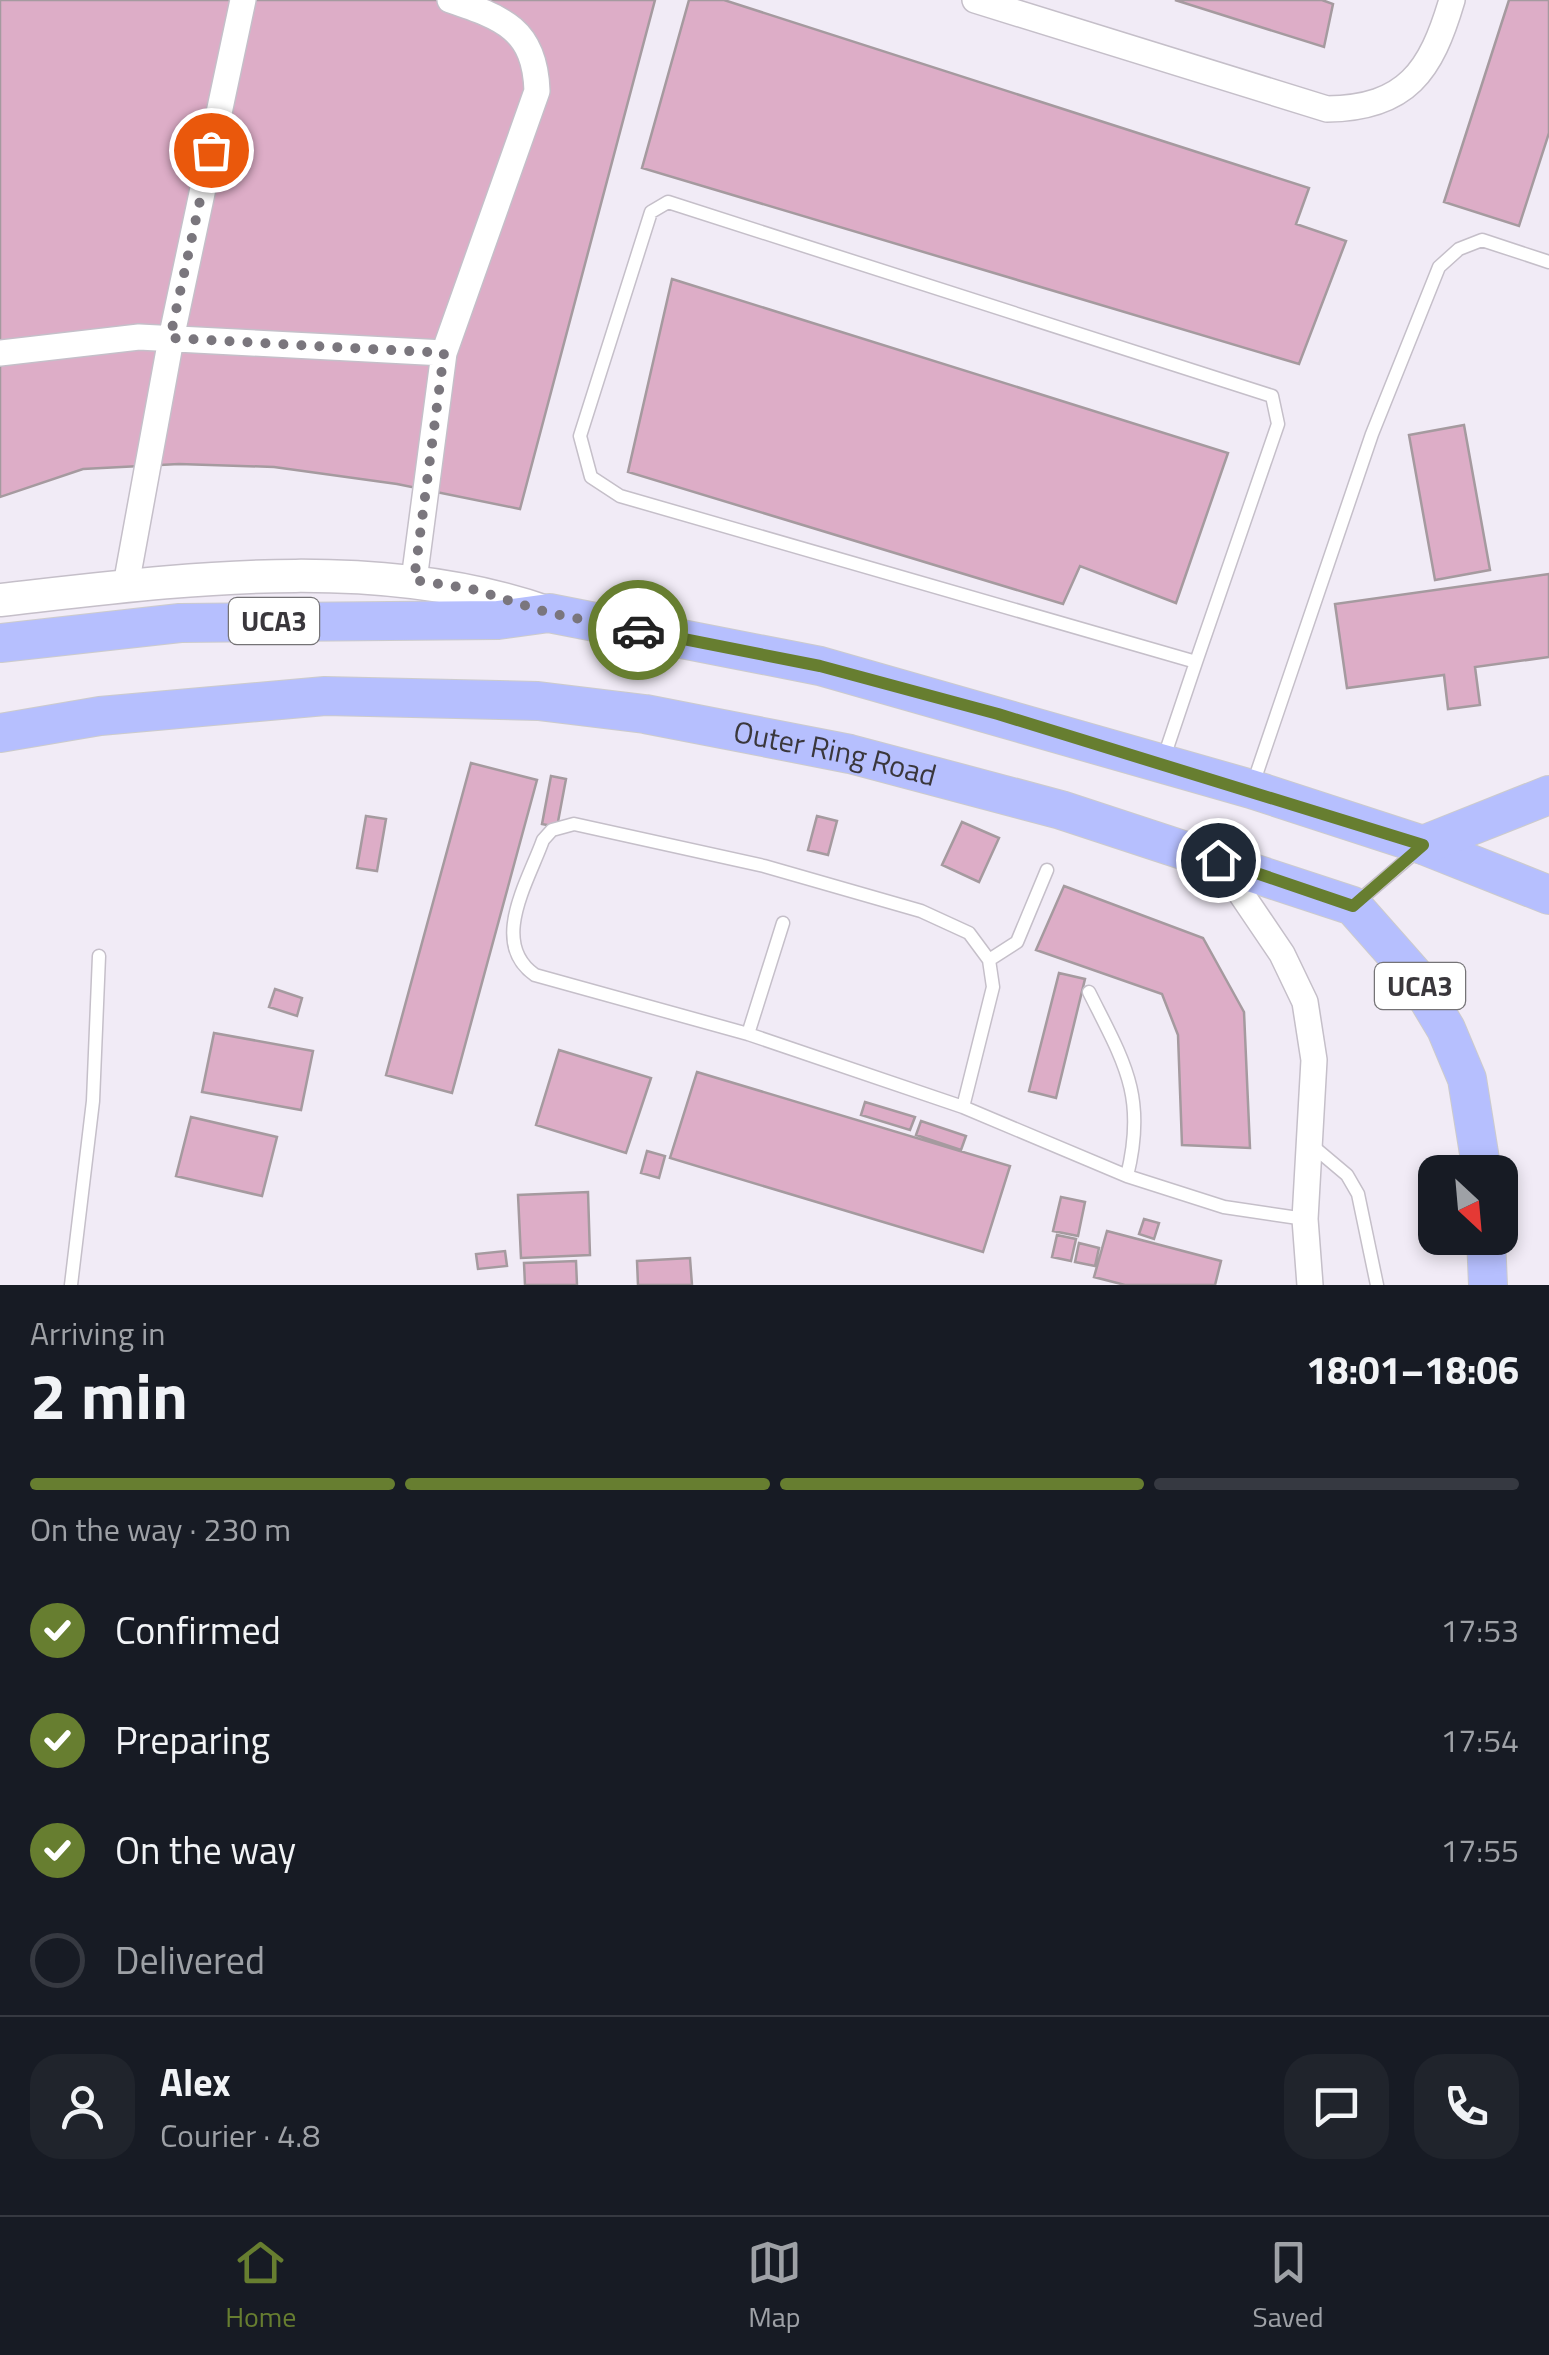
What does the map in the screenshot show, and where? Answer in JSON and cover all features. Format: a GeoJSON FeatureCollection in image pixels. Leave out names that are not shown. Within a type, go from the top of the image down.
{"type":"FeatureCollection","features":[{"type":"Feature","properties":{"kind":"main road","name":"UCA3"},"geometry":{"type":"LineString","coordinates":[[0,600],[126,585],[313,578],[414,580],[472,589],[549,613],[820,666],[1162,762],[1423,845]]}},
{"type":"Feature","properties":{"kind":"main road","name":"UCA3"},"geometry":{"type":"LineString","coordinates":[[0,643],[180,623],[460,621],[549,613]]}},
{"type":"Feature","properties":{"kind":"main road","name":"Outer Ring Road"},"geometry":{"type":"LineString","coordinates":[[0,733],[100,716],[325,696],[538,702],[645,714],[850,754],[1061,810],[1353,906],[1413,974],[1446,1029],[1466,1079],[1479,1155]]}},
{"type":"Feature","properties":{"kind":"main road"},"geometry":{"type":"LineString","coordinates":[[1423,845],[1549,796]]}},
{"type":"Feature","properties":{"kind":"main road"},"geometry":{"type":"LineString","coordinates":[[1423,845],[1549,895]]}},
{"type":"Feature","properties":{"kind":"main road"},"geometry":{"type":"LineString","coordinates":[[1487,1255],[1488,1285]]}},
{"type":"Feature","properties":{"kind":"street"},"geometry":{"type":"LineString","coordinates":[[126,585],[170,338],[243,0]]}},
{"type":"Feature","properties":{"kind":"street"},"geometry":{"type":"LineString","coordinates":[[414,580],[444,353],[531,118],[537,91],[536,66],[526,42],[509,25],[450,0]]}},
{"type":"Feature","properties":{"kind":"street"},"geometry":{"type":"LineString","coordinates":[[976,0],[1326,109],[1379,102],[1415,80],[1428,66],[1440,41],[1452,0]]}},
{"type":"Feature","properties":{"kind":"street"},"geometry":{"type":"LineString","coordinates":[[0,353],[102,338],[444,353]]}},
{"type":"Feature","properties":{"kind":"street"},"geometry":{"type":"LineString","coordinates":[[1218,860],[1282,954],[1306,1002],[1314,1060],[1306,1142],[1305,1219],[1310,1285]]}},
{"type":"Feature","properties":{"kind":"lane"},"geometry":{"type":"LineString","coordinates":[[1162,762],[1278,424],[1272,396],[668,202],[651,212],[580,436],[591,477],[620,496],[1196,662]]}},
{"type":"Feature","properties":{"kind":"lane"},"geometry":{"type":"LineString","coordinates":[[1251,789],[1372,434],[1439,268],[1459,249],[1482,240],[1549,262]]}},
{"type":"Feature","properties":{"kind":"lane"},"geometry":{"type":"LineString","coordinates":[[963,1107],[993,988],[989,960],[969,933],[922,910],[764,866],[574,824],[552,830],[543,840],[511,930],[514,951],[527,970],[748,1034],[963,1107],[1127,1176],[1224,1207],[1305,1219]]}},
{"type":"Feature","properties":{"kind":"lane"},"geometry":{"type":"LineString","coordinates":[[1353,906],[1423,845]]}},
{"type":"Feature","properties":{"kind":"lane"},"geometry":{"type":"LineString","coordinates":[[989,960],[1017,942],[1047,870]]}},
{"type":"Feature","properties":{"kind":"lane"},"geometry":{"type":"LineString","coordinates":[[748,1034],[782,923]]}},
{"type":"Feature","properties":{"kind":"lane"},"geometry":{"type":"LineString","coordinates":[[71,1285],[92,1118],[99,956]]}},
{"type":"Feature","properties":{"kind":"lane"},"geometry":{"type":"LineString","coordinates":[[1090,992],[1124,1062],[1133,1094],[1137,1134],[1127,1176]]}},
{"type":"Feature","properties":{"kind":"lane"},"geometry":{"type":"LineString","coordinates":[[1306,1142],[1347,1175],[1358,1194],[1377,1285]]}},
{"type":"Feature","properties":{"kind":"building"},"geometry":{"type":"Polygon","coordinates":[[[0,0],[655,0],[520,509],[397,484],[274,467],[179,464],[83,469],[0,497],[0,0]]]}},
{"type":"Feature","properties":{"kind":"building"},"geometry":{"type":"Polygon","coordinates":[[[689,0],[724,0],[1309,188],[1296,224],[1346,241],[1299,364],[642,168],[689,0]]]}},
{"type":"Feature","properties":{"kind":"building"},"geometry":{"type":"Polygon","coordinates":[[[1175,0],[1322,0],[1333,4],[1324,47],[1175,0]]]}},
{"type":"Feature","properties":{"kind":"building"},"geometry":{"type":"Polygon","coordinates":[[[1509,0],[1549,0],[1549,133],[1519,226],[1444,202],[1509,0]]]}},
{"type":"Feature","properties":{"kind":"building"},"geometry":{"type":"Polygon","coordinates":[[[672,279],[1228,453],[1176,603],[1080,566],[1063,604],[628,472],[672,279]]]}},
{"type":"Feature","properties":{"kind":"building"},"geometry":{"type":"Polygon","coordinates":[[[1464,425],[1490,570],[1435,580],[1409,435],[1464,425]]]}},
{"type":"Feature","properties":{"kind":"building"},"geometry":{"type":"Polygon","coordinates":[[[1549,574],[1549,657],[1475,667],[1480,705],[1448,709],[1444,675],[1347,688],[1335,604],[1549,574]]]}},
{"type":"Feature","properties":{"kind":"building"},"geometry":{"type":"Polygon","coordinates":[[[471,763],[537,780],[452,1093],[386,1075],[471,763]]]}},
{"type":"Feature","properties":{"kind":"building"},"geometry":{"type":"Polygon","coordinates":[[[551,776],[566,779],[557,827],[542,824],[551,776]]]}},
{"type":"Feature","properties":{"kind":"building"},"geometry":{"type":"Polygon","coordinates":[[[366,816],[386,819],[377,871],[357,868],[366,816]]]}},
{"type":"Feature","properties":{"kind":"building"},"geometry":{"type":"Polygon","coordinates":[[[817,816],[837,821],[828,855],[808,850],[817,816]]]}},
{"type":"Feature","properties":{"kind":"building"},"geometry":{"type":"Polygon","coordinates":[[[962,822],[999,838],[979,882],[942,865],[962,822]]]}},
{"type":"Feature","properties":{"kind":"building"},"geometry":{"type":"Polygon","coordinates":[[[1064,886],[1203,938],[1244,1012],[1250,1148],[1182,1145],[1178,1035],[1162,994],[1036,950],[1064,886]]]}},
{"type":"Feature","properties":{"kind":"building"},"geometry":{"type":"Polygon","coordinates":[[[1059,973],[1085,979],[1056,1098],[1029,1091],[1059,973]]]}},
{"type":"Feature","properties":{"kind":"building"},"geometry":{"type":"Polygon","coordinates":[[[275,989],[302,998],[297,1016],[269,1007],[275,989]]]}},
{"type":"Feature","properties":{"kind":"building"},"geometry":{"type":"Polygon","coordinates":[[[214,1033],[313,1051],[301,1110],[202,1092],[214,1033]]]}},
{"type":"Feature","properties":{"kind":"building"},"geometry":{"type":"Polygon","coordinates":[[[559,1050],[651,1078],[626,1153],[536,1125],[559,1050]]]}},
{"type":"Feature","properties":{"kind":"building"},"geometry":{"type":"Polygon","coordinates":[[[697,1072],[1010,1166],[983,1252],[670,1158],[697,1072]]]}},
{"type":"Feature","properties":{"kind":"building"},"geometry":{"type":"Polygon","coordinates":[[[865,1102],[915,1117],[910,1130],[861,1115],[865,1102]]]}},
{"type":"Feature","properties":{"kind":"building"},"geometry":{"type":"Polygon","coordinates":[[[191,1117],[277,1137],[262,1196],[176,1176],[191,1117]]]}},
{"type":"Feature","properties":{"kind":"building"},"geometry":{"type":"Polygon","coordinates":[[[921,1121],[966,1136],[961,1150],[916,1135],[921,1121]]]}},
{"type":"Feature","properties":{"kind":"building"},"geometry":{"type":"Polygon","coordinates":[[[647,1151],[665,1156],[659,1178],[641,1173],[647,1151]]]}},
{"type":"Feature","properties":{"kind":"building"},"geometry":{"type":"Polygon","coordinates":[[[588,1192],[590,1255],[521,1258],[518,1195],[588,1192]]]}},
{"type":"Feature","properties":{"kind":"building"},"geometry":{"type":"Polygon","coordinates":[[[1061,1197],[1085,1202],[1078,1236],[1053,1231],[1061,1197]]]}},
{"type":"Feature","properties":{"kind":"building"},"geometry":{"type":"Polygon","coordinates":[[[1144,1219],[1159,1223],[1154,1239],[1139,1234],[1144,1219]]]}},
{"type":"Feature","properties":{"kind":"building"},"geometry":{"type":"Polygon","coordinates":[[[1107,1231],[1221,1261],[1215,1285],[1125,1285],[1094,1277],[1107,1231]]]}},
{"type":"Feature","properties":{"kind":"building"},"geometry":{"type":"Polygon","coordinates":[[[1057,1235],[1076,1239],[1071,1261],[1052,1257],[1057,1235]]]}},
{"type":"Feature","properties":{"kind":"building"},"geometry":{"type":"Polygon","coordinates":[[[1079,1243],[1099,1248],[1095,1266],[1075,1262],[1079,1243]]]}},
{"type":"Feature","properties":{"kind":"building"},"geometry":{"type":"Polygon","coordinates":[[[505,1251],[507,1266],[478,1269],[476,1254],[505,1251]]]}},
{"type":"Feature","properties":{"kind":"building"},"geometry":{"type":"Polygon","coordinates":[[[690,1258],[692,1285],[638,1285],[637,1261],[690,1258]]]}},
{"type":"Feature","properties":{"kind":"building"},"geometry":{"type":"Polygon","coordinates":[[[576,1261],[577,1285],[525,1285],[524,1263],[576,1261]]]}},
{"type":"Feature","properties":{"kind":"way so far"},"geometry":{"type":"LineString","coordinates":[[211,150],[170,338],[444,353],[414,580],[472,589],[549,613],[638,630]]}},
{"type":"Feature","properties":{"kind":"route"},"geometry":{"type":"LineString","coordinates":[[638,630],[820,666],[998,714],[1423,845],[1353,906],[1218,860]]}}]}
